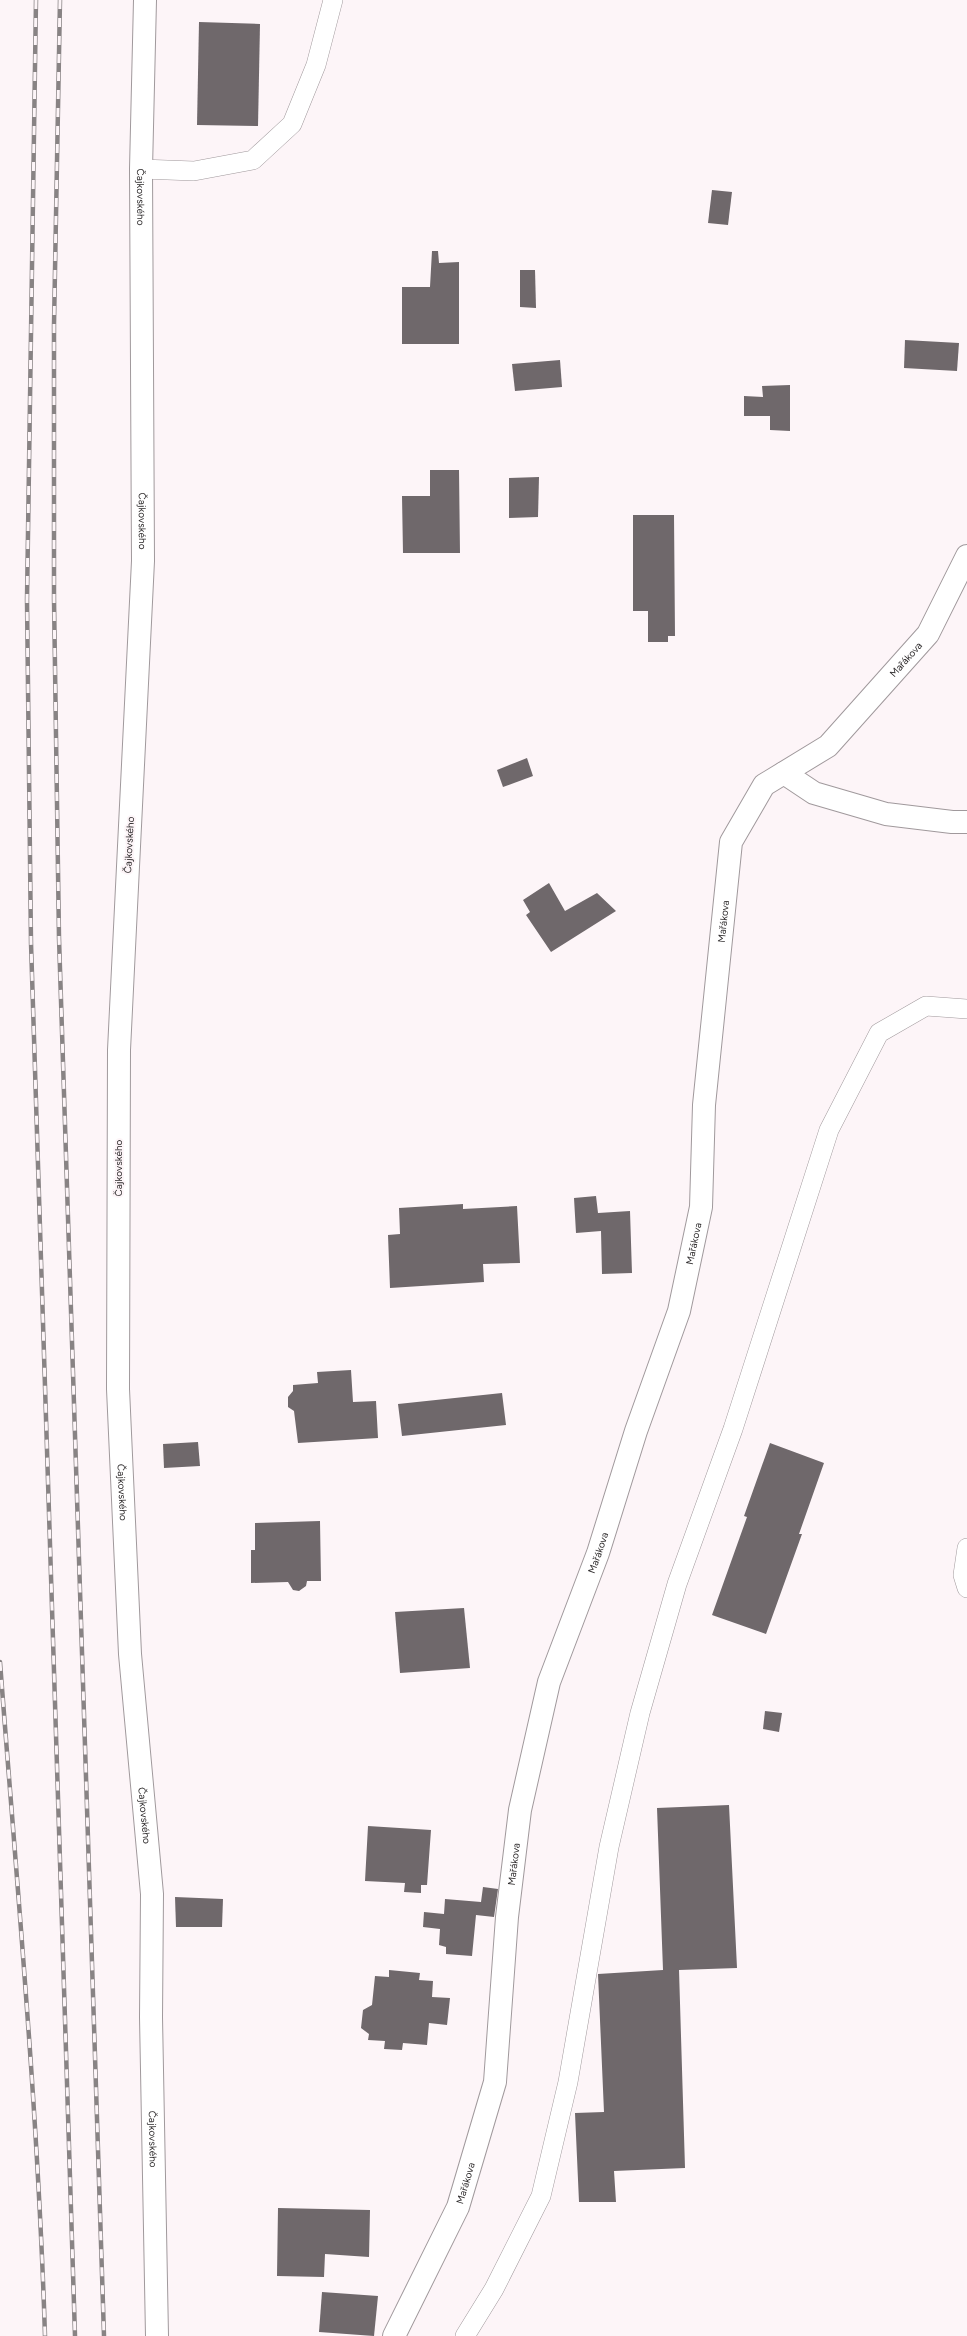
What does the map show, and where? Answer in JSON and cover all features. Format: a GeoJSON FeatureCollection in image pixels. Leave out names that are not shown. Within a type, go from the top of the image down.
{"type":"FeatureCollection","features":[{"type":"Feature","properties":{"kind":"street","name":"Čajkovského"},"geometry":{"type":"LineString","coordinates":[[144,0],[141,169],[144,561],[119,1050],[118,1389],[130,1654],[152,1894],[151,2017],[157,2336]]}},
{"type":"Feature","properties":{"kind":"street","name":"Mařákova"},"geometry":{"type":"LineString","coordinates":[[394,2336],[458,2208],[495,2082],[507,1917],[520,1810],[548,1682],[598,1553],[636,1431],[679,1311],[701,1207],[704,1105],[731,842],[764,785],[828,746],[928,634],[967,556]]}},
{"type":"Feature","properties":{"kind":"street"},"geometry":{"type":"LineString","coordinates":[[784,773],[814,793],[886,814],[952,822],[967,822]]}},
{"type":"Feature","properties":{"kind":"lane"},"geometry":{"type":"LineString","coordinates":[[141,169],[194,172],[252,160],[292,124],[316,65],[333,0]]}},
{"type":"Feature","properties":{"kind":"lane"},"geometry":{"type":"LineString","coordinates":[[465,2336],[494,2289],[541,2196],[568,2082],[609,1847],[640,1713],[677,1584],[733,1429],[829,1130],[879,1033],[926,1006],[967,1009]]}},
{"type":"Feature","properties":{"kind":"lane"},"geometry":{"type":"LineString","coordinates":[[967,1548],[963,1575],[967,1588]]}},
{"type":"Feature","properties":{"kind":"building"},"geometry":{"type":"Polygon","coordinates":[[[199,22],[260,24],[258,126],[197,125],[199,22]]]}},
{"type":"Feature","properties":{"kind":"building"},"geometry":{"type":"Polygon","coordinates":[[[712,190],[732,192],[728,225],[708,223],[712,190]]]}},
{"type":"Feature","properties":{"kind":"building"},"geometry":{"type":"Polygon","coordinates":[[[432,251],[438,251],[439,263],[459,262],[459,344],[402,344],[402,287],[430,287],[432,251]]]}},
{"type":"Feature","properties":{"kind":"building"},"geometry":{"type":"Polygon","coordinates":[[[520,270],[535,270],[536,308],[520,307],[520,270]]]}},
{"type":"Feature","properties":{"kind":"building"},"geometry":{"type":"Polygon","coordinates":[[[905,340],[959,343],[957,371],[904,368],[905,340]]]}},
{"type":"Feature","properties":{"kind":"building"},"geometry":{"type":"Polygon","coordinates":[[[560,360],[562,387],[515,391],[512,364],[560,360]]]}},
{"type":"Feature","properties":{"kind":"building"},"geometry":{"type":"Polygon","coordinates":[[[790,385],[790,431],[770,430],[770,416],[744,416],[744,396],[763,397],[762,386],[790,385]]]}},
{"type":"Feature","properties":{"kind":"building"},"geometry":{"type":"Polygon","coordinates":[[[430,470],[459,470],[460,553],[403,553],[402,496],[430,496],[430,470]]]}},
{"type":"Feature","properties":{"kind":"building"},"geometry":{"type":"Polygon","coordinates":[[[539,477],[538,517],[509,518],[509,478],[539,477]]]}},
{"type":"Feature","properties":{"kind":"building"},"geometry":{"type":"Polygon","coordinates":[[[633,515],[674,515],[675,636],[668,636],[668,642],[648,642],[648,611],[633,611],[633,515]]]}},
{"type":"Feature","properties":{"kind":"building"},"geometry":{"type":"Polygon","coordinates":[[[527,758],[533,776],[503,787],[497,770],[527,758]]]}},
{"type":"Feature","properties":{"kind":"building"},"geometry":{"type":"Polygon","coordinates":[[[549,883],[565,911],[597,893],[616,911],[551,952],[526,915],[530,912],[523,900],[549,883]]]}},
{"type":"Feature","properties":{"kind":"building"},"geometry":{"type":"Polygon","coordinates":[[[596,1196],[598,1213],[630,1211],[632,1273],[602,1274],[601,1231],[576,1233],[574,1198],[596,1196]]]}},
{"type":"Feature","properties":{"kind":"building"},"geometry":{"type":"Polygon","coordinates":[[[463,1204],[463,1209],[517,1206],[520,1263],[483,1264],[484,1282],[390,1288],[388,1235],[400,1234],[399,1208],[463,1204]]]}},
{"type":"Feature","properties":{"kind":"building"},"geometry":{"type":"Polygon","coordinates":[[[351,1370],[353,1402],[376,1401],[378,1438],[298,1443],[294,1411],[288,1407],[288,1397],[293,1391],[293,1385],[318,1383],[317,1372],[351,1370]]]}},
{"type":"Feature","properties":{"kind":"building"},"geometry":{"type":"Polygon","coordinates":[[[502,1393],[506,1425],[402,1436],[398,1404],[502,1393]]]}},
{"type":"Feature","properties":{"kind":"building"},"geometry":{"type":"Polygon","coordinates":[[[198,1442],[200,1466],[164,1468],[163,1444],[198,1442]]]}},
{"type":"Feature","properties":{"kind":"building"},"geometry":{"type":"Polygon","coordinates":[[[770,1443],[824,1463],[799,1534],[802,1534],[766,1634],[712,1615],[747,1517],[744,1516],[770,1443]]]}},
{"type":"Feature","properties":{"kind":"building"},"geometry":{"type":"Polygon","coordinates":[[[320,1521],[321,1581],[307,1581],[306,1586],[299,1591],[293,1590],[288,1582],[251,1583],[251,1550],[255,1550],[255,1523],[320,1521]]]}},
{"type":"Feature","properties":{"kind":"building"},"geometry":{"type":"Polygon","coordinates":[[[464,1608],[470,1668],[400,1673],[395,1612],[464,1608]]]}},
{"type":"Feature","properties":{"kind":"building"},"geometry":{"type":"Polygon","coordinates":[[[765,1711],[782,1713],[779,1732],[763,1729],[765,1711]]]}},
{"type":"Feature","properties":{"kind":"building"},"geometry":{"type":"Polygon","coordinates":[[[729,1805],[737,1968],[679,1970],[685,2168],[614,2171],[616,2202],[579,2202],[575,2113],[604,2112],[598,1974],[663,1970],[657,1808],[729,1805]]]}},
{"type":"Feature","properties":{"kind":"building"},"geometry":{"type":"Polygon","coordinates":[[[368,1826],[431,1830],[427,1885],[421,1885],[421,1893],[404,1892],[405,1883],[365,1881],[368,1826]]]}},
{"type":"Feature","properties":{"kind":"building"},"geometry":{"type":"Polygon","coordinates":[[[483,1887],[498,1889],[494,1917],[476,1915],[472,1956],[446,1954],[446,1947],[439,1945],[440,1929],[423,1927],[424,1912],[444,1914],[445,1899],[481,1902],[483,1887]]]}},
{"type":"Feature","properties":{"kind":"building"},"geometry":{"type":"Polygon","coordinates":[[[175,1897],[223,1899],[222,1927],[176,1927],[175,1897]]]}},
{"type":"Feature","properties":{"kind":"building"},"geometry":{"type":"Polygon","coordinates":[[[389,1970],[420,1973],[419,1980],[433,1981],[432,1997],[450,1998],[447,2025],[429,2023],[427,2045],[403,2043],[402,2050],[384,2049],[385,2041],[368,2040],[369,2034],[361,2028],[363,2010],[372,2005],[375,1976],[389,1977],[389,1970]]]}},
{"type":"Feature","properties":{"kind":"building"},"geometry":{"type":"Polygon","coordinates":[[[278,2208],[370,2210],[369,2257],[325,2254],[324,2277],[277,2276],[278,2208]]]}},
{"type":"Feature","properties":{"kind":"building"},"geometry":{"type":"Polygon","coordinates":[[[322,2292],[378,2296],[374,2336],[319,2332],[322,2292]]]}},
{"type":"Feature","properties":{"kind":"railway"},"geometry":{"type":"LineString","coordinates":[[36,0],[27,600],[31,943],[75,2336]]}},
{"type":"Feature","properties":{"kind":"railway"},"geometry":{"type":"LineString","coordinates":[[60,0],[54,325],[54,599],[59,938],[104,2336]]}},
{"type":"Feature","properties":{"kind":"railway"},"geometry":{"type":"LineString","coordinates":[[0,1662],[32,2083],[42,2252],[45,2336]]}}]}
